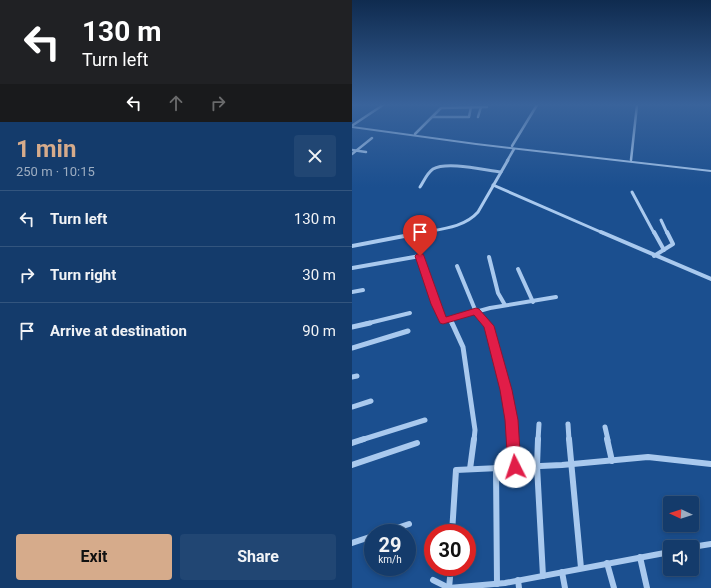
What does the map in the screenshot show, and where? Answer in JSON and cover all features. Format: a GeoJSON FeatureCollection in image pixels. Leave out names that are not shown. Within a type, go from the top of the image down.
{"type":"FeatureCollection","features":[{"type":"Feature","properties":{"kind":"street"},"geometry":{"type":"LineString","coordinates":[[400,132],[513,148],[711,170]]}},
{"type":"Feature","properties":{"kind":"street"},"geometry":{"type":"LineString","coordinates":[[403,132],[448,139]]}},
{"type":"Feature","properties":{"kind":"street"},"geometry":{"type":"LineString","coordinates":[[352,246],[466,222],[478,212],[522,132]]}},
{"type":"Feature","properties":{"kind":"street"},"geometry":{"type":"LineString","coordinates":[[631,160],[634,132]]}},
{"type":"Feature","properties":{"kind":"street"},"geometry":{"type":"LineString","coordinates":[[352,154],[372,138]]}},
{"type":"Feature","properties":{"kind":"street"},"geometry":{"type":"LineString","coordinates":[[513,148],[711,170]]}},
{"type":"Feature","properties":{"kind":"street"},"geometry":{"type":"LineString","coordinates":[[352,150],[366,152]]}},
{"type":"Feature","properties":{"kind":"street"},"geometry":{"type":"LineString","coordinates":[[420,187],[429,172],[437,168],[448,167],[501,172]]}},
{"type":"Feature","properties":{"kind":"street"},"geometry":{"type":"LineString","coordinates":[[493,186],[654,256],[711,279]]}},
{"type":"Feature","properties":{"kind":"street"},"geometry":{"type":"LineString","coordinates":[[632,192],[664,250]]}},
{"type":"Feature","properties":{"kind":"street"},"geometry":{"type":"LineString","coordinates":[[654,256],[673,244],[660,220]]}},
{"type":"Feature","properties":{"kind":"street"},"geometry":{"type":"LineString","coordinates":[[352,268],[420,256],[435,304],[443,321],[505,305],[533,302],[556,297]]}},
{"type":"Feature","properties":{"kind":"street"},"geometry":{"type":"LineString","coordinates":[[489,257],[498,293],[505,305]]}},
{"type":"Feature","properties":{"kind":"street"},"geometry":{"type":"LineString","coordinates":[[457,266],[476,312],[489,326],[498,357],[512,420],[515,467]]}},
{"type":"Feature","properties":{"kind":"street"},"geometry":{"type":"LineString","coordinates":[[518,269],[533,302]]}},
{"type":"Feature","properties":{"kind":"street"},"geometry":{"type":"LineString","coordinates":[[352,292],[363,290]]}},
{"type":"Feature","properties":{"kind":"street"},"geometry":{"type":"LineString","coordinates":[[352,327],[410,313]]}},
{"type":"Feature","properties":{"kind":"street"},"geometry":{"type":"LineString","coordinates":[[450,319],[463,347],[468,391],[472,407],[475,430],[470,469]]}},
{"type":"Feature","properties":{"kind":"street"},"geometry":{"type":"LineString","coordinates":[[352,348],[408,331]]}},
{"type":"Feature","properties":{"kind":"street"},"geometry":{"type":"LineString","coordinates":[[352,407],[371,401]]}},
{"type":"Feature","properties":{"kind":"street"},"geometry":{"type":"LineString","coordinates":[[352,444],[425,420]]}},
{"type":"Feature","properties":{"kind":"street"},"geometry":{"type":"LineString","coordinates":[[539,424],[538,466],[543,576]]}},
{"type":"Feature","properties":{"kind":"street"},"geometry":{"type":"LineString","coordinates":[[568,424],[581,568]]}},
{"type":"Feature","properties":{"kind":"street"},"geometry":{"type":"LineString","coordinates":[[605,427],[612,461]]}},
{"type":"Feature","properties":{"kind":"street"},"geometry":{"type":"LineString","coordinates":[[352,465],[417,443]]}},
{"type":"Feature","properties":{"kind":"street"},"geometry":{"type":"LineString","coordinates":[[453,524],[456,470],[572,464],[648,457],[711,464]]}},
{"type":"Feature","properties":{"kind":"street"},"geometry":{"type":"LineString","coordinates":[[496,468],[497,584]]}},
{"type":"Feature","properties":{"kind":"street"},"geometry":{"type":"LineString","coordinates":[[352,543],[364,539]]}},
{"type":"Feature","properties":{"kind":"street"},"geometry":{"type":"LineString","coordinates":[[699,546],[711,544]]}},
{"type":"Feature","properties":{"kind":"street"},"geometry":{"type":"LineString","coordinates":[[433,580],[449,588],[497,584],[518,584],[543,576],[663,553]]}},
{"type":"Feature","properties":{"kind":"street"},"geometry":{"type":"LineString","coordinates":[[640,557],[647,588]]}},
{"type":"Feature","properties":{"kind":"street"},"geometry":{"type":"LineString","coordinates":[[607,563],[614,588]]}},
{"type":"Feature","properties":{"kind":"street"},"geometry":{"type":"LineString","coordinates":[[562,572],[565,588]]}},
{"type":"Feature","properties":{"kind":"street"},"geometry":{"type":"LineString","coordinates":[[449,588],[450,576]]}},
{"type":"Feature","properties":{"kind":"route"},"geometry":{"type":"LineString","coordinates":[[420,256],[435,304],[443,321],[476,312],[489,326],[506,390],[512,420],[515,467]]}}]}
